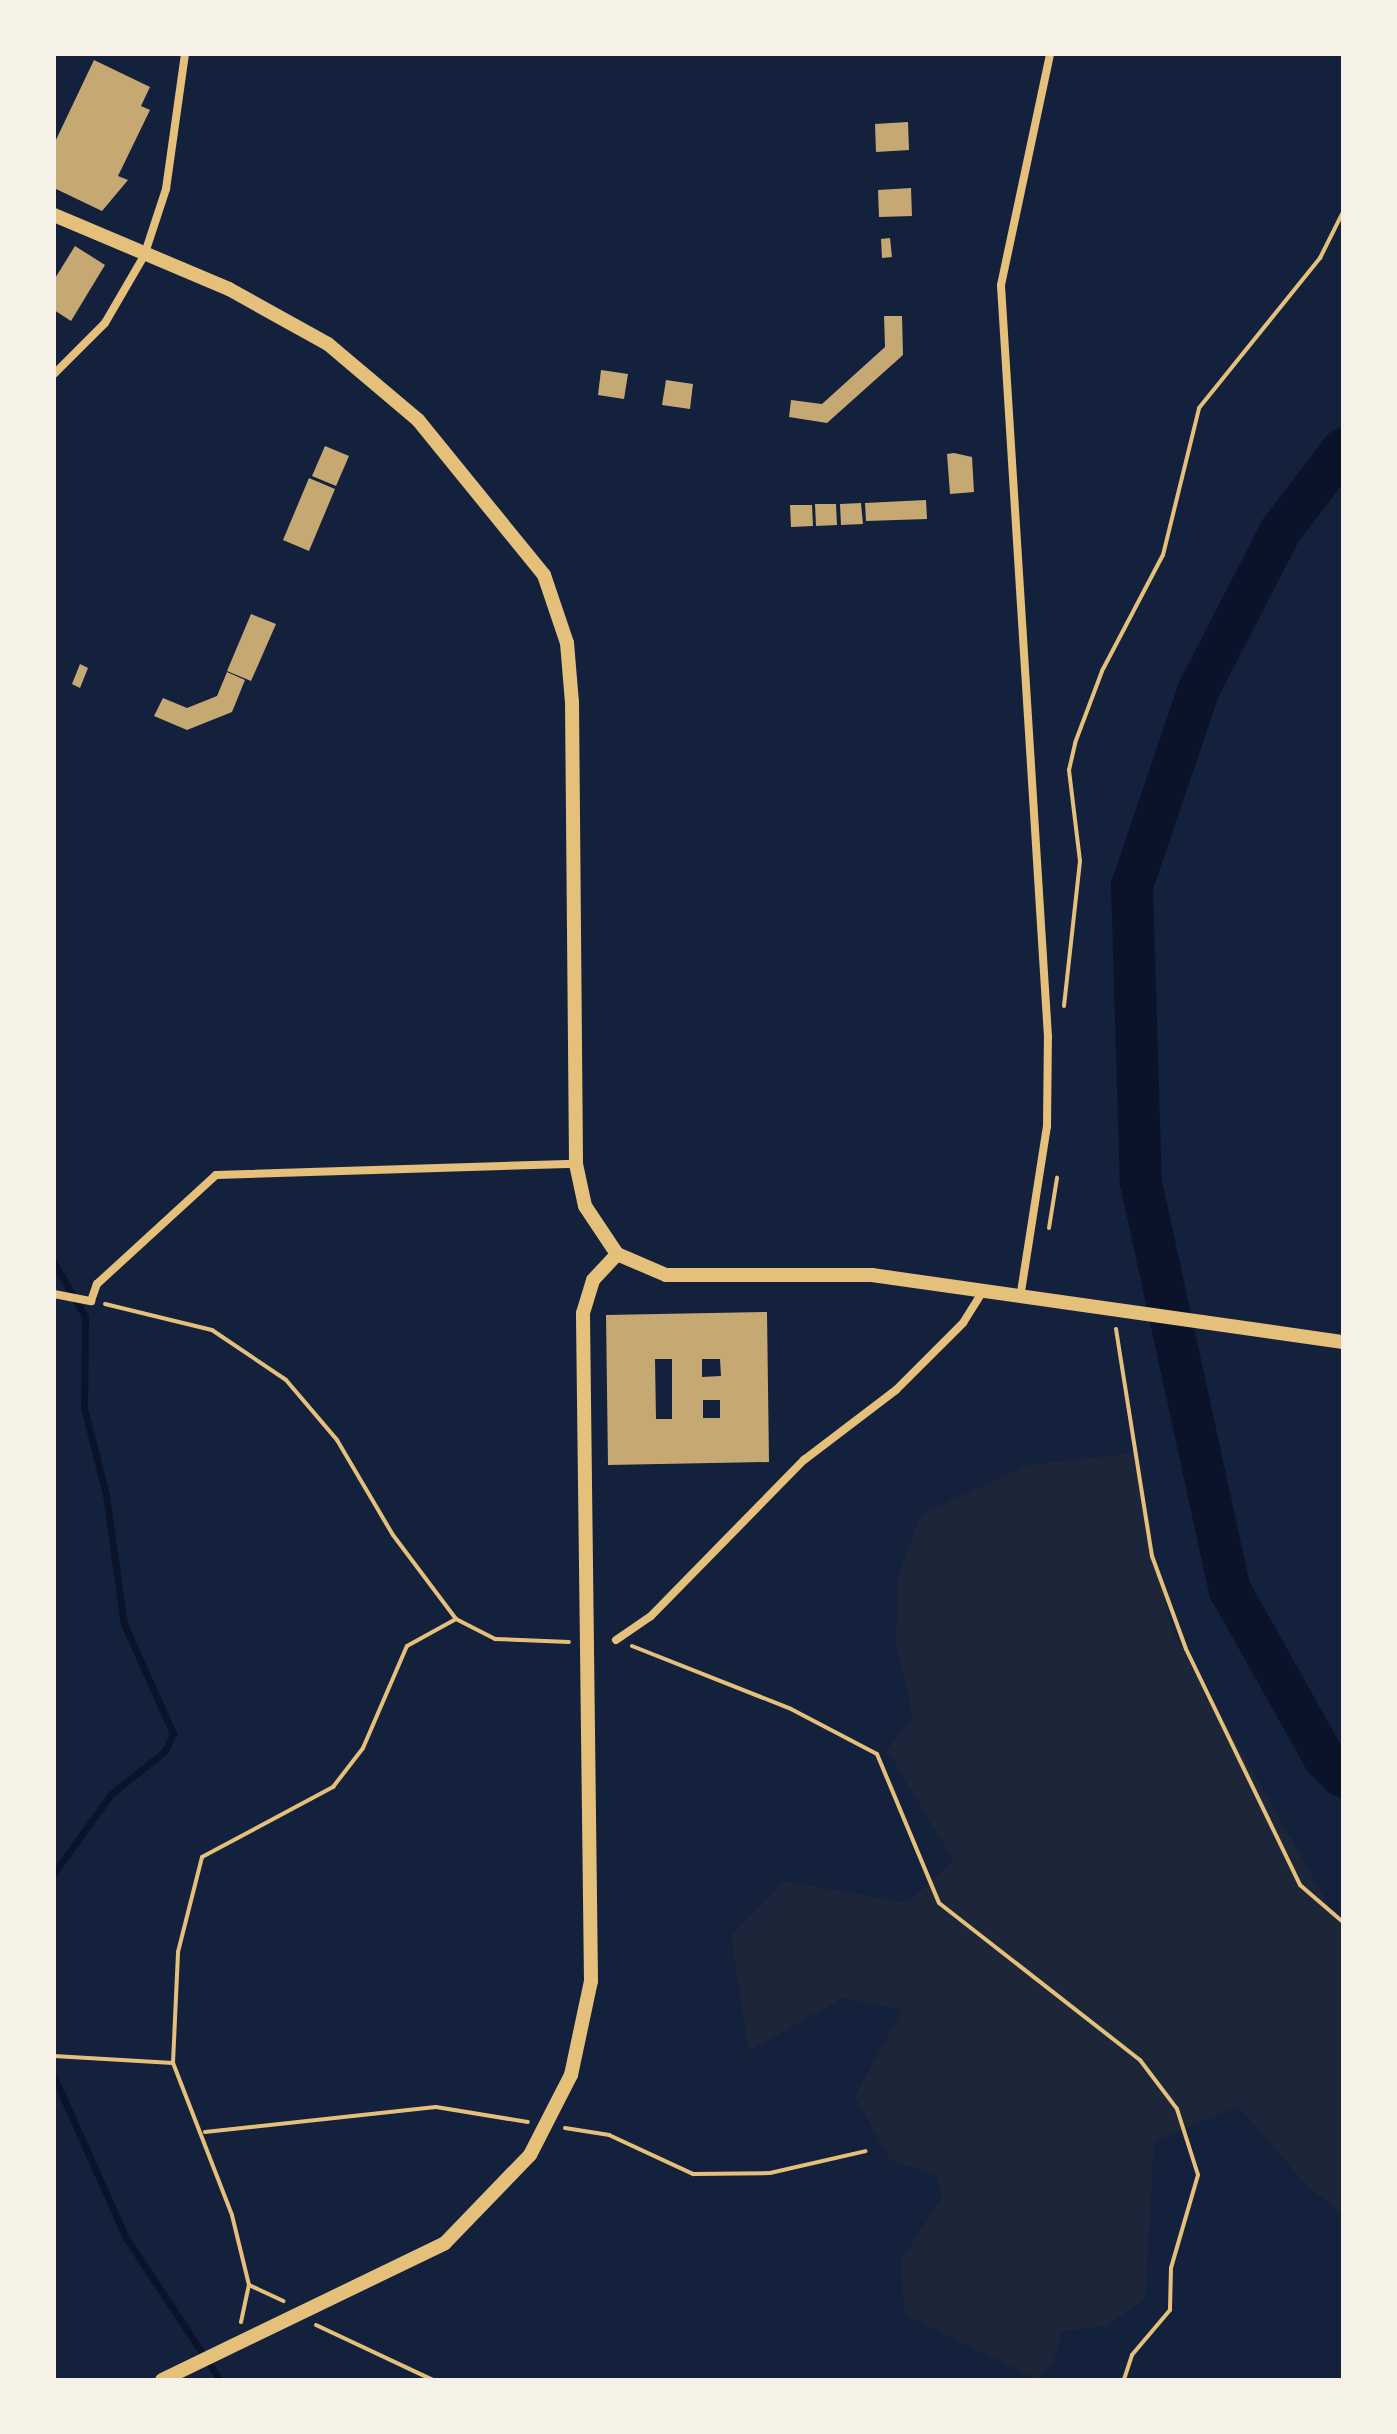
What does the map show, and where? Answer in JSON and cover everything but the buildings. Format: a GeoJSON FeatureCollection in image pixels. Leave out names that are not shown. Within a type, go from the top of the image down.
{"type":"FeatureCollection","features":[{"type":"Feature","properties":{"kind":"street"},"geometry":{"type":"LineString","coordinates":[[54,374],[105,323],[144,256],[166,189],[185,54]]}},
{"type":"Feature","properties":{"kind":"street"},"geometry":{"type":"LineString","coordinates":[[1021,1292],[1047,1126],[1048,1037],[1001,285],[1050,54]]}},
{"type":"Feature","properties":{"kind":"street"},"geometry":{"type":"LineString","coordinates":[[54,215],[279,314],[355,364],[475,484],[544,575],[567,643],[572,702],[576,1164],[585,1206],[617,1254],[666,1275],[872,1275],[1021,1292],[1343,1342]]}},
{"type":"Feature","properties":{"kind":"street"},"geometry":{"type":"LineString","coordinates":[[54,1294],[91,1301],[97,1284],[216,1175],[576,1164]]}},
{"type":"Feature","properties":{"kind":"street"},"geometry":{"type":"LineString","coordinates":[[162,2380],[445,2243],[504,2189],[544,2133],[571,2075],[591,1981],[583,1313],[593,1280],[617,1254]]}},
{"type":"Feature","properties":{"kind":"street"},"geometry":{"type":"LineString","coordinates":[[616,1640],[651,1616],[804,1460],[896,1390],[963,1323],[984,1289]]}},
{"type":"Feature","properties":{"kind":"path"},"geometry":{"type":"LineString","coordinates":[[1063,1010],[1080,861],[1069,770],[1075,743],[1102,671],[1163,555],[1199,408],[1320,258],[1343,212]]}},
{"type":"Feature","properties":{"kind":"path"},"geometry":{"type":"LineString","coordinates":[[1048,1234],[1059,1163]]}},
{"type":"Feature","properties":{"kind":"path"},"geometry":{"type":"LineString","coordinates":[[91,1301],[212,1330],[286,1380],[337,1440],[393,1535],[456,1619],[509,1641],[587,1642]]}},
{"type":"Feature","properties":{"kind":"path"},"geometry":{"type":"LineString","coordinates":[[1112,1327],[1152,1556],[1186,1649],[1300,1885],[1343,1922]]}},
{"type":"Feature","properties":{"kind":"path"},"geometry":{"type":"LineString","coordinates":[[229,2348],[249,2285],[220,2174],[173,2063],[178,1952],[202,1857],[333,1787],[363,1748],[407,1646],[456,1619]]}},
{"type":"Feature","properties":{"kind":"path"},"geometry":{"type":"LineString","coordinates":[[616,1640],[849,1738],[877,1754],[939,1903],[1140,2060],[1177,2109],[1198,2175],[1171,2268],[1170,2310],[1132,2355],[1124,2380]]}},
{"type":"Feature","properties":{"kind":"path"},"geometry":{"type":"LineString","coordinates":[[54,2056],[173,2063]]}},
{"type":"Feature","properties":{"kind":"path"},"geometry":{"type":"LineString","coordinates":[[249,2285],[289,2305]]}},
{"type":"Feature","properties":{"kind":"path"},"geometry":{"type":"LineString","coordinates":[[301,2314],[368,2354],[433,2380]]}},
{"type":"Feature","properties":{"kind":"path"},"geometry":{"type":"LineString","coordinates":[[555,2380],[601,2380]]}},
{"type":"Feature","properties":{"kind":"shaded area"},"geometry":{"type":"Polygon","coordinates":[[[1135,1453],[1171,1628],[1343,1930],[1343,2214],[1308,2187],[1238,2106],[1154,2142],[1145,2299],[1107,2326],[1062,2331],[1054,2361],[1036,2379],[904,2314],[901,2261],[942,2196],[936,2175],[890,2160],[855,2096],[902,2010],[843,1998],[749,2051],[731,1936],[784,1881],[908,1903],[953,1860],[887,1750],[913,1717],[896,1643],[898,1577],[921,1515],[1027,1465],[1135,1453]]]}},
{"type":"Feature","properties":{"kind":"waterway"},"geometry":{"type":"LineString","coordinates":[[1343,449],[1281,530],[1199,689],[1132,886],[1141,1183],[1230,1590],[1325,1759],[1343,1777]]}},
{"type":"Feature","properties":{"kind":"waterway"},"geometry":{"type":"LineString","coordinates":[[54,1263],[85,1316],[84,1408],[106,1495],[124,1624],[173,1733],[165,1751],[111,1794],[54,1873]]}},
{"type":"Feature","properties":{"kind":"waterway"},"geometry":{"type":"LineString","coordinates":[[54,2077],[125,2236],[220,2380]]}}]}
